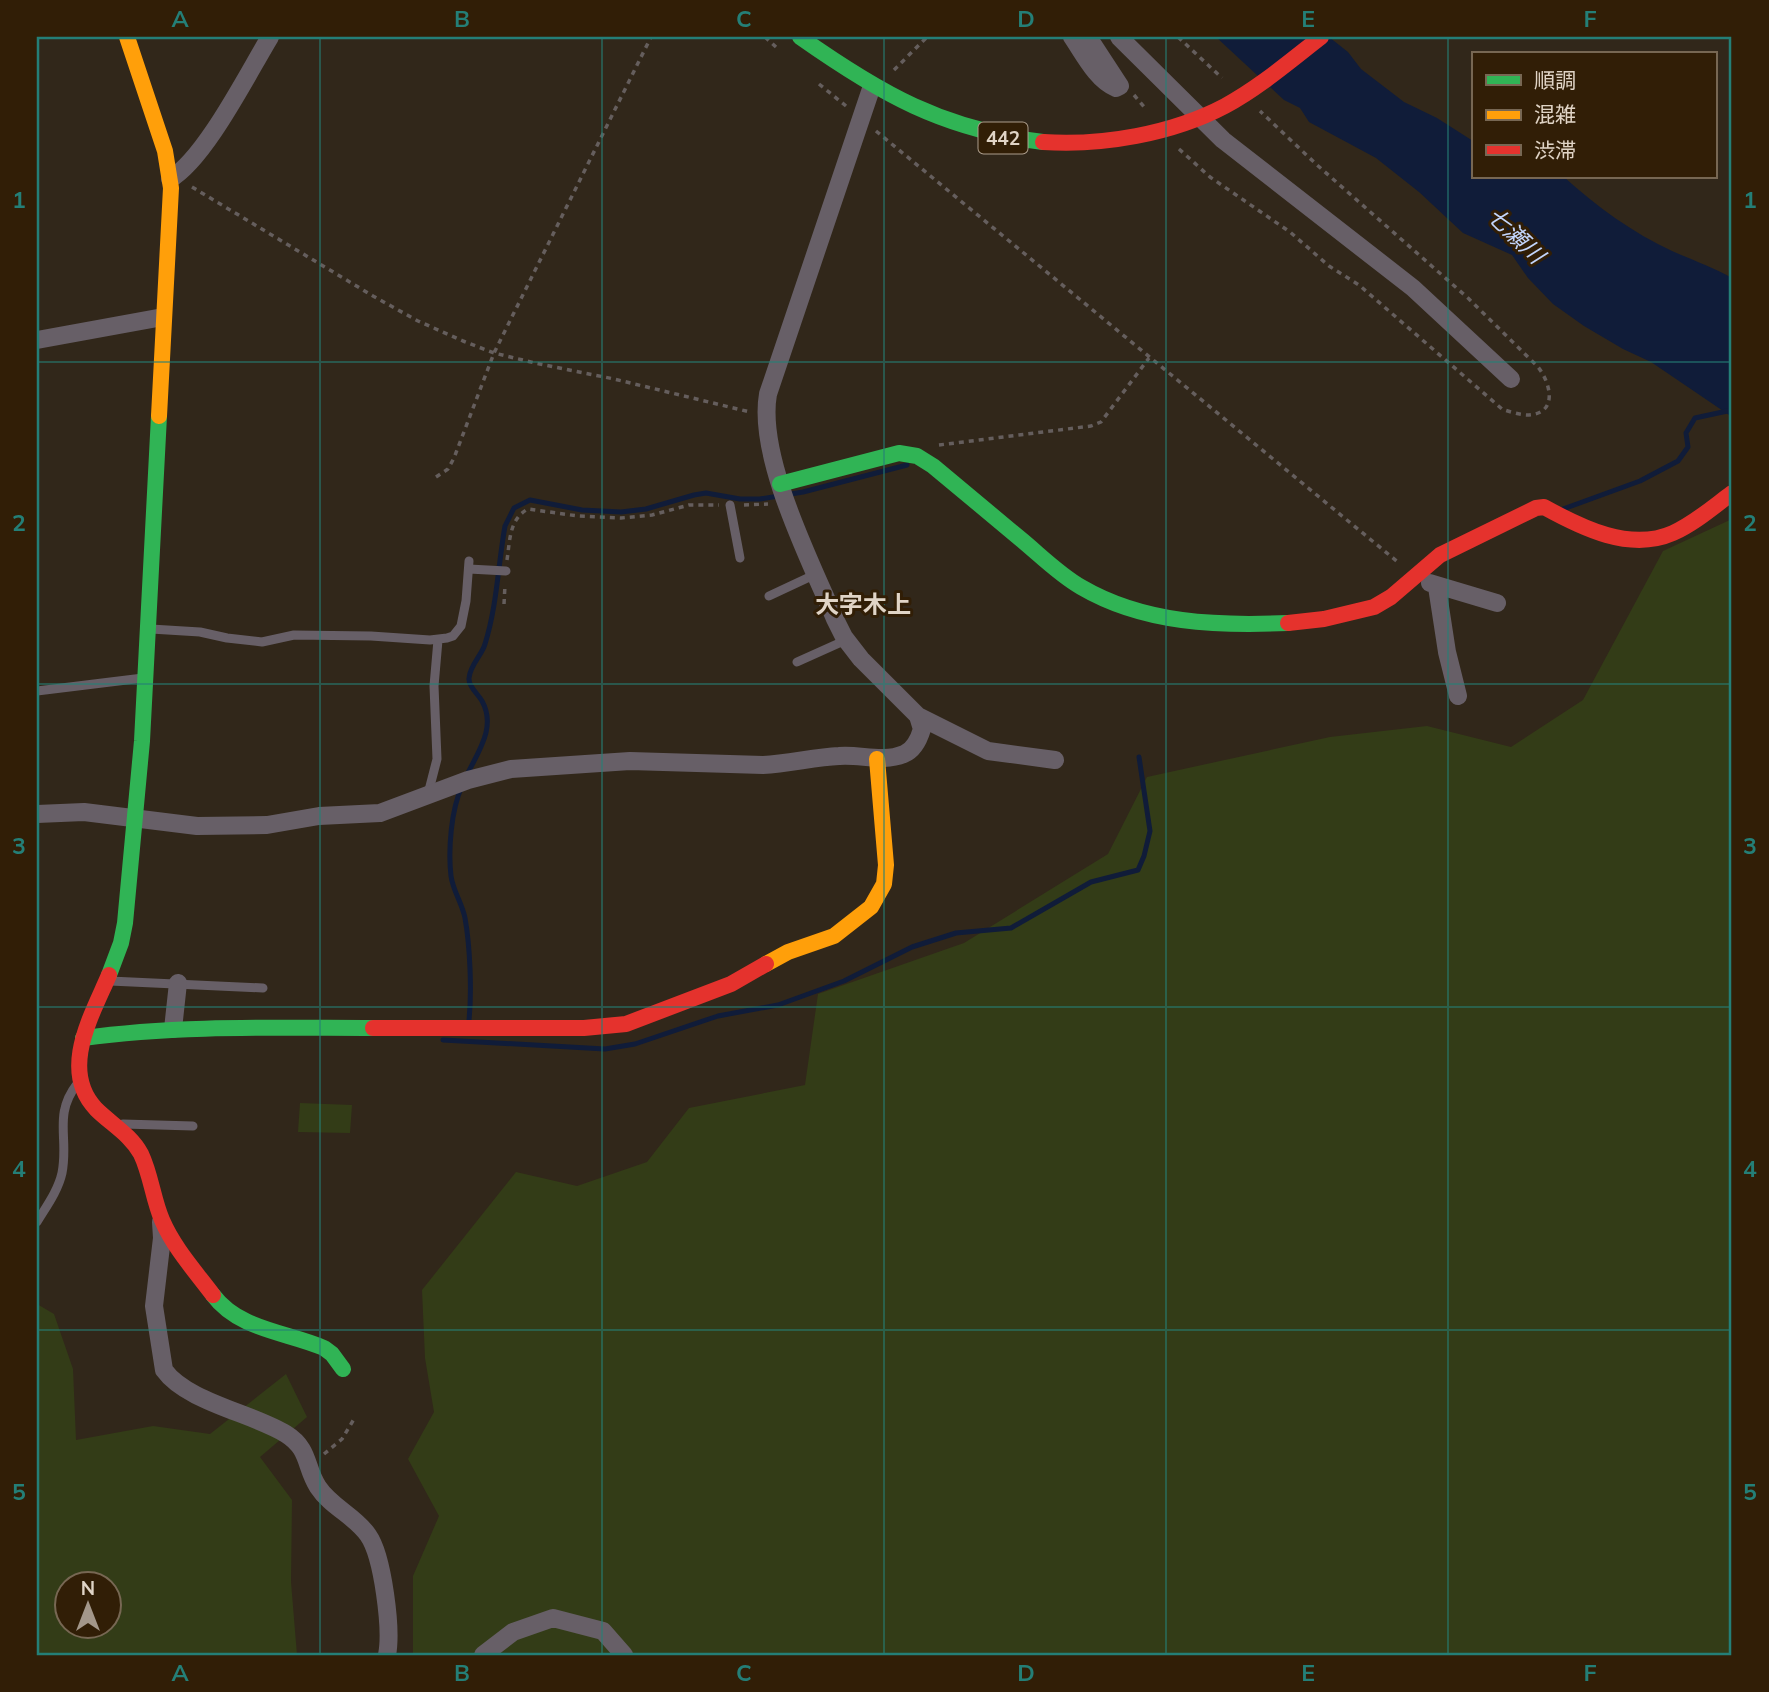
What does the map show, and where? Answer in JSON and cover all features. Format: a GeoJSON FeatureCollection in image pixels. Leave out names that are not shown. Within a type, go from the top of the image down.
{"type":"FeatureCollection","features":[{"type":"Feature","properties":{"kind":"main road"},"geometry":{"type":"LineString","coordinates":[[127,37],[173,177],[163,317],[146,678],[125,928],[121,947],[83,1038],[80,1080],[89,1101],[132,1141],[143,1159],[168,1232],[221,1306],[229,1313],[254,1324],[313,1343],[332,1354],[343,1369]]}},
{"type":"Feature","properties":{"kind":"main road","name":"442"},"geometry":{"type":"LineString","coordinates":[[800,37],[872,86],[930,116],[959,127],[1014,140],[1070,143],[1122,138],[1161,130],[1198,117],[1226,104],[1274,74],[1321,37]]}},
{"type":"Feature","properties":{"kind":"main road"},"geometry":{"type":"LineString","coordinates":[[784,493],[900,453],[919,457],[1075,584],[1147,614],[1196,622],[1295,622],[1361,611],[1390,597],[1437,556],[1536,508],[1544,507],[1593,531],[1645,541],[1667,536],[1693,523],[1732,493]]}},
{"type":"Feature","properties":{"kind":"main road"},"geometry":{"type":"LineString","coordinates":[[83,1038],[107,1033],[173,1029],[584,1028],[608,1027],[640,1019],[731,984],[788,951],[827,940],[871,907],[884,884],[886,865],[877,759]]}},
{"type":"Feature","properties":{"kind":"street"},"geometry":{"type":"LineString","coordinates":[[173,177],[211,135],[270,37]]}},
{"type":"Feature","properties":{"kind":"street"},"geometry":{"type":"LineString","coordinates":[[1072,37],[1101,77],[1116,88],[1120,86],[1088,37]]}},
{"type":"Feature","properties":{"kind":"street"},"geometry":{"type":"LineString","coordinates":[[1119,37],[1223,140],[1413,288],[1511,379]]}},
{"type":"Feature","properties":{"kind":"street"},"geometry":{"type":"LineString","coordinates":[[872,86],[768,394],[766,415],[775,470],[846,640],[861,659],[918,716],[988,751],[1055,761]]}},
{"type":"Feature","properties":{"kind":"street"},"geometry":{"type":"LineString","coordinates":[[37,340],[163,317]]}},
{"type":"Feature","properties":{"kind":"street"},"geometry":{"type":"LineString","coordinates":[[1414,576],[1437,587],[1497,603]]}},
{"type":"Feature","properties":{"kind":"street"},"geometry":{"type":"LineString","coordinates":[[1437,587],[1447,652],[1458,696]]}},
{"type":"Feature","properties":{"kind":"street"},"geometry":{"type":"LineString","coordinates":[[37,814],[84,812],[197,826],[267,825],[319,816],[380,813],[468,780],[501,771],[630,761],[764,765],[837,756],[877,759],[894,757],[911,750],[921,732],[918,716]]}},
{"type":"Feature","properties":{"kind":"street"},"geometry":{"type":"LineString","coordinates":[[173,1029],[178,983]]}},
{"type":"Feature","properties":{"kind":"street"},"geometry":{"type":"LineString","coordinates":[[161,1217],[162,1238],[154,1306],[164,1370],[183,1388],[289,1435],[307,1456],[312,1474],[323,1494],[359,1526],[374,1546],[388,1616],[390,1639],[387,1655]]}},
{"type":"Feature","properties":{"kind":"street"},"geometry":{"type":"LineString","coordinates":[[483,1655],[513,1632],[554,1618],[603,1631],[624,1655]]}},
{"type":"Feature","properties":{"kind":"lane"},"geometry":{"type":"LineString","coordinates":[[730,505],[740,558]]}},
{"type":"Feature","properties":{"kind":"lane"},"geometry":{"type":"LineString","coordinates":[[149,629],[200,632],[256,642],[268,642],[285,635],[438,640],[453,636],[461,626],[469,565],[506,571]]}},
{"type":"Feature","properties":{"kind":"lane"},"geometry":{"type":"LineString","coordinates":[[769,596],[816,573]]}},
{"type":"Feature","properties":{"kind":"lane"},"geometry":{"type":"LineString","coordinates":[[428,796],[437,759],[434,686],[438,640]]}},
{"type":"Feature","properties":{"kind":"lane"},"geometry":{"type":"LineString","coordinates":[[797,662],[846,640]]}},
{"type":"Feature","properties":{"kind":"lane"},"geometry":{"type":"LineString","coordinates":[[37,691],[146,678]]}},
{"type":"Feature","properties":{"kind":"lane"},"geometry":{"type":"LineString","coordinates":[[108,981],[263,988]]}},
{"type":"Feature","properties":{"kind":"lane"},"geometry":{"type":"LineString","coordinates":[[37,1222],[55,1194],[61,1177],[64,1160],[63,1111],[67,1097],[80,1080]]}},
{"type":"Feature","properties":{"kind":"lane"},"geometry":{"type":"LineString","coordinates":[[114,1124],[193,1126]]}},
{"type":"Feature","properties":{"kind":"path"},"geometry":{"type":"LineString","coordinates":[[436,477],[448,469],[454,458],[494,353],[651,37]]}},
{"type":"Feature","properties":{"kind":"path"},"geometry":{"type":"LineString","coordinates":[[765,37],[786,55]]}},
{"type":"Feature","properties":{"kind":"path"},"geometry":{"type":"LineString","coordinates":[[886,66],[894,70],[927,37]]}},
{"type":"Feature","properties":{"kind":"path"},"geometry":{"type":"LineString","coordinates":[[1178,37],[1226,82]]}},
{"type":"Feature","properties":{"kind":"path"},"geometry":{"type":"LineString","coordinates":[[1111,71],[1153,117]]}},
{"type":"Feature","properties":{"kind":"path"},"geometry":{"type":"LineString","coordinates":[[818,82],[1414,576]]}},
{"type":"Feature","properties":{"kind":"path"},"geometry":{"type":"LineString","coordinates":[[1178,147],[1210,177],[1290,232],[1329,266],[1359,285],[1502,409],[1531,415],[1545,407],[1550,388],[1547,379],[1468,298],[1255,107]]}},
{"type":"Feature","properties":{"kind":"path"},"geometry":{"type":"LineString","coordinates":[[173,177],[418,321],[494,353],[766,415]]}},
{"type":"Feature","properties":{"kind":"path"},"geometry":{"type":"LineString","coordinates":[[931,446],[1091,426],[1101,422],[1149,357]]}},
{"type":"Feature","properties":{"kind":"path"},"geometry":{"type":"LineString","coordinates":[[504,604],[514,523],[519,515],[528,509],[578,516],[621,518],[652,515],[697,504],[755,505],[784,493]]}},
{"type":"Feature","properties":{"kind":"path"},"geometry":{"type":"LineString","coordinates":[[312,1474],[327,1450],[342,1439],[354,1419]]}},
{"type":"Feature","properties":{"kind":"green space"},"geometry":{"type":"Polygon","coordinates":[[[1732,519],[1732,1655],[413,1655],[413,1576],[439,1516],[408,1459],[434,1412],[425,1358],[422,1290],[516,1172],[577,1186],[647,1162],[689,1108],[805,1085],[818,994],[964,943],[1108,854],[1147,777],[1330,737],[1427,726],[1511,747],[1583,700],[1663,551],[1732,519]]]}},
{"type":"Feature","properties":{"kind":"green space"},"geometry":{"type":"Polygon","coordinates":[[[300,1103],[352,1105],[350,1133],[298,1132],[300,1103]]]}},
{"type":"Feature","properties":{"kind":"green space"},"geometry":{"type":"Polygon","coordinates":[[[37,1304],[54,1314],[73,1369],[76,1440],[153,1426],[210,1434],[286,1374],[307,1417],[260,1457],[292,1500],[291,1582],[297,1655],[37,1655],[37,1304]]]}},
{"type":"Feature","properties":{"kind":"water","name":"七瀬川"},"geometry":{"type":"Polygon","coordinates":[[[1216,37],[1329,37],[1348,52],[1361,69],[1404,102],[1437,118],[1472,140],[1472,178],[1565,178],[1643,236],[1732,278],[1732,417],[1651,362],[1584,326],[1553,304],[1528,278],[1512,255],[1463,233],[1419,192],[1376,158],[1309,122],[1300,108],[1284,100],[1216,37]]]}},
{"type":"Feature","properties":{"kind":"waterway"},"geometry":{"type":"LineString","coordinates":[[1563,509],[1640,481],[1678,461],[1688,447],[1686,433],[1695,418],[1732,410]]}},
{"type":"Feature","properties":{"kind":"waterway"},"geometry":{"type":"LineString","coordinates":[[466,777],[484,740],[487,721],[482,701],[469,678],[489,630],[505,526],[514,508],[530,500],[582,510],[621,512],[646,509],[706,493],[740,499],[760,499],[803,492],[907,465]]}},
{"type":"Feature","properties":{"kind":"waterway"},"geometry":{"type":"LineString","coordinates":[[443,1040],[605,1049],[635,1044],[718,1016],[778,1005],[844,981],[912,947],[956,933],[1011,928],[1091,882],[1138,870],[1150,831],[1139,757]]}},
{"type":"Feature","properties":{"kind":"waterway"},"geometry":{"type":"LineString","coordinates":[[462,786],[453,818],[450,866],[467,929],[469,1020]]}},
{"type":"Feature","properties":{"kind":"traffic: fast"},"geometry":{"type":"LineString","coordinates":[[800,37],[858,76],[914,106],[974,128],[1043,142]]}},
{"type":"Feature","properties":{"kind":"traffic: fast"},"geometry":{"type":"LineString","coordinates":[[109,975],[125,923],[142,741],[159,416]]}},
{"type":"Feature","properties":{"kind":"traffic: fast"},"geometry":{"type":"LineString","coordinates":[[780,484],[899,453],[917,456],[933,466],[1066,577],[1105,599],[1130,609],[1182,620],[1235,624],[1288,623]]}},
{"type":"Feature","properties":{"kind":"traffic: fast"},"geometry":{"type":"LineString","coordinates":[[83,1038],[191,1029],[373,1028]]}},
{"type":"Feature","properties":{"kind":"traffic: fast"},"geometry":{"type":"LineString","coordinates":[[213,1295],[224,1307],[250,1323],[324,1348],[343,1369]]}},
{"type":"Feature","properties":{"kind":"traffic: slow"},"geometry":{"type":"LineString","coordinates":[[127,37],[165,151],[171,188],[159,416]]}},
{"type":"Feature","properties":{"kind":"traffic: slow"},"geometry":{"type":"LineString","coordinates":[[766,964],[788,952],[834,936],[871,907],[884,884],[886,865],[877,759]]}},
{"type":"Feature","properties":{"kind":"traffic: jam"},"geometry":{"type":"LineString","coordinates":[[1043,142],[1113,140],[1160,131],[1204,116],[1250,91],[1321,37]]}},
{"type":"Feature","properties":{"kind":"traffic: jam"},"geometry":{"type":"LineString","coordinates":[[1288,623],[1324,619],[1374,607],[1391,597],[1440,555],[1536,508],[1544,507],[1574,523],[1607,535],[1640,540],[1657,538],[1681,529],[1732,493]]}},
{"type":"Feature","properties":{"kind":"traffic: jam"},"geometry":{"type":"LineString","coordinates":[[373,1028],[584,1028],[626,1024],[731,984],[766,964]]}},
{"type":"Feature","properties":{"kind":"traffic: jam"},"geometry":{"type":"LineString","coordinates":[[109,975],[82,1042],[79,1060],[85,1094],[96,1109],[137,1147],[159,1212],[172,1240],[213,1295]]}},
{"type":"Feature","properties":{"kind":"district","name":"大字木上"},"geometry":{"type":"Point","coordinates":[863,604]}}]}
